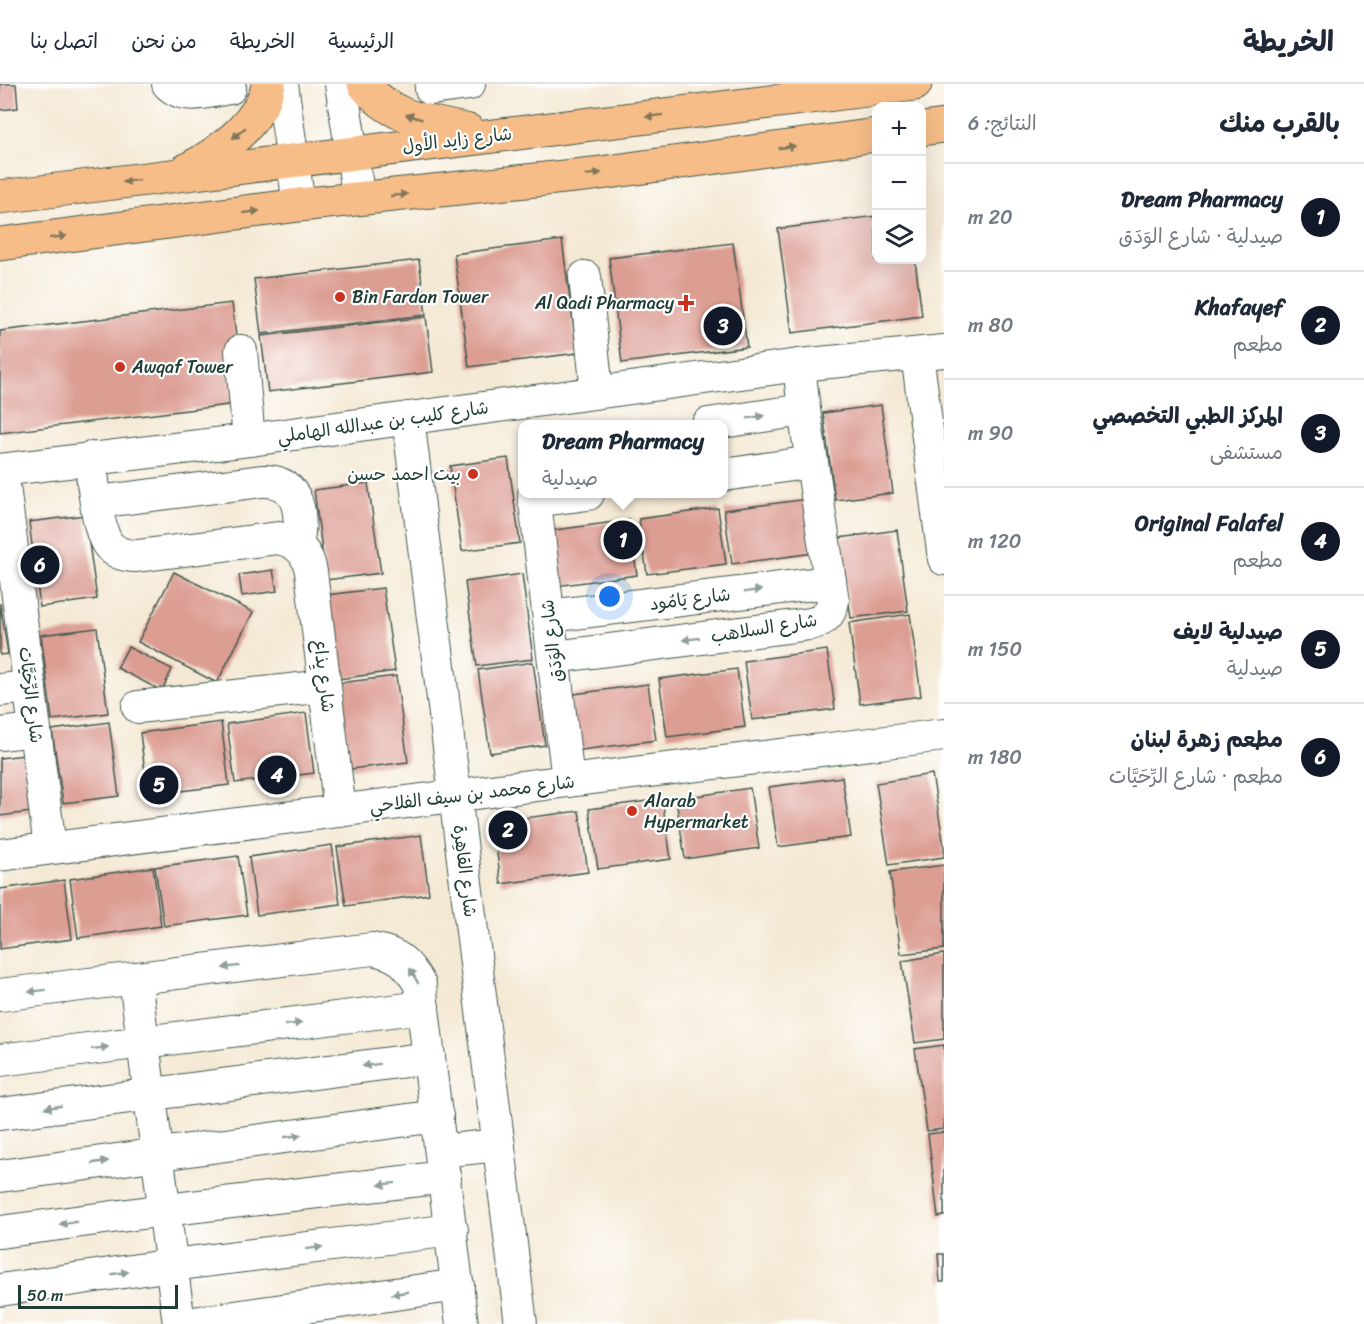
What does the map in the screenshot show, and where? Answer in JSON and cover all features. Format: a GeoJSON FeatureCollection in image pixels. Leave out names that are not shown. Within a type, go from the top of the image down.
{"type":"FeatureCollection","features":[{"type":"Feature","properties":{"kind":"main road"},"geometry":{"type":"LineString","coordinates":[[175,176],[211,155],[247,127],[259,109],[269,84]]}},
{"type":"Feature","properties":{"kind":"main road"},"geometry":{"type":"LineString","coordinates":[[364,84],[384,105],[396,112],[491,136]]}},
{"type":"Feature","properties":{"kind":"main road","name":"شارع زايد الأول"},"geometry":{"type":"LineString","coordinates":[[0,197],[491,136],[848,88],[915,84]]}},
{"type":"Feature","properties":{"kind":"main road"},"geometry":{"type":"LineString","coordinates":[[926,128],[944,126]]}},
{"type":"Feature","properties":{"kind":"main road"},"geometry":{"type":"LineString","coordinates":[[0,244],[300,205],[593,174],[872,136]]}},
{"type":"Feature","properties":{"kind":"street"},"geometry":{"type":"LineString","coordinates":[[168,84],[179,92],[188,94],[230,88]]}},
{"type":"Feature","properties":{"kind":"street"},"geometry":{"type":"LineString","coordinates":[[282,84],[300,205]]}},
{"type":"Feature","properties":{"kind":"street"},"geometry":{"type":"LineString","coordinates":[[341,84],[359,200]]}},
{"type":"Feature","properties":{"kind":"street"},"geometry":{"type":"LineString","coordinates":[[430,89],[469,84]]}},
{"type":"Feature","properties":{"kind":"street"},"geometry":{"type":"LineString","coordinates":[[585,277],[597,392]]}},
{"type":"Feature","properties":{"kind":"street"},"geometry":{"type":"LineString","coordinates":[[242,351],[249,440]]}},
{"type":"Feature","properties":{"kind":"street"},"geometry":{"type":"LineString","coordinates":[[931,352],[944,560]]}},
{"type":"Feature","properties":{"kind":"street","name":"شارع كليب بن عبدالله الهاملي"},"geometry":{"type":"LineString","coordinates":[[1,470],[249,440],[799,365],[931,352]]}},
{"type":"Feature","properties":{"kind":"street"},"geometry":{"type":"LineString","coordinates":[[799,365],[831,588]]}},
{"type":"Feature","properties":{"kind":"street"},"geometry":{"type":"LineString","coordinates":[[728,421],[804,410]]}},
{"type":"Feature","properties":{"kind":"street","name":"شارع القاهِرة"},"geometry":{"type":"LineString","coordinates":[[408,418],[521,1324]]}},
{"type":"Feature","properties":{"kind":"street"},"geometry":{"type":"LineString","coordinates":[[90,458],[97,502],[103,536],[117,552],[130,556],[278,538],[288,540],[297,546],[300,522],[296,500],[286,487],[271,481],[97,502]]}},
{"type":"Feature","properties":{"kind":"street"},"geometry":{"type":"LineString","coordinates":[[728,474],[812,462]]}},
{"type":"Feature","properties":{"kind":"street","name":"شارع الرِّحَيَّات"},"geometry":{"type":"LineString","coordinates":[[1,470],[15,688],[35,730],[50,849]]}},
{"type":"Feature","properties":{"kind":"street","name":"شارع الوَدَق"},"geometry":{"type":"LineString","coordinates":[[534,498],[568,781]]}},
{"type":"Feature","properties":{"kind":"street","name":"شارع يِذاع"},"geometry":{"type":"LineString","coordinates":[[297,546],[305,553],[309,562],[340,811]]}},
{"type":"Feature","properties":{"kind":"street","name":"شارع يَامُود"},"geometry":{"type":"LineString","coordinates":[[549,616],[831,588]]}},
{"type":"Feature","properties":{"kind":"street","name":"شارع السلاهب"},"geometry":{"type":"LineString","coordinates":[[554,657],[817,622],[829,614],[833,601],[831,588]]}},
{"type":"Feature","properties":{"kind":"street"},"geometry":{"type":"LineString","coordinates":[[138,707],[325,686]]}},
{"type":"Feature","properties":{"kind":"street"},"geometry":{"type":"LineString","coordinates":[[0,734],[35,730]]}},
{"type":"Feature","properties":{"kind":"street","name":"شارع محمد بن سيف الفلاحي"},"geometry":{"type":"LineString","coordinates":[[0,855],[944,735]]}},
{"type":"Feature","properties":{"kind":"street"},"geometry":{"type":"LineString","coordinates":[[0,995],[372,949],[390,953],[408,965],[420,985],[462,1324]]}},
{"type":"Feature","properties":{"kind":"street"},"geometry":{"type":"LineString","coordinates":[[135,979],[179,1324]]}},
{"type":"Feature","properties":{"kind":"street"},"geometry":{"type":"LineString","coordinates":[[0,1060],[423,1007]]}},
{"type":"Feature","properties":{"kind":"street"},"geometry":{"type":"LineString","coordinates":[[0,1114],[429,1058]]}},
{"type":"Feature","properties":{"kind":"street"},"geometry":{"type":"LineString","coordinates":[[0,1176],[436,1116]]}},
{"type":"Feature","properties":{"kind":"street"},"geometry":{"type":"LineString","coordinates":[[0,1232],[165,1210],[443,1164],[499,1144]]}},
{"type":"Feature","properties":{"kind":"street"},"geometry":{"type":"LineString","coordinates":[[0,1290],[172,1265],[452,1230]]}},
{"type":"Feature","properties":{"kind":"street"},"geometry":{"type":"LineString","coordinates":[[186,1324],[458,1285]]}},
{"type":"Feature","properties":{"kind":"building"},"geometry":{"type":"Polygon","coordinates":[[[0,84],[16,84],[18,108],[0,110],[0,84]]]}},
{"type":"Feature","properties":{"kind":"building"},"geometry":{"type":"Polygon","coordinates":[[[872,217],[872,264],[916,264],[922,316],[792,333],[778,229],[872,217]]]}},
{"type":"Feature","properties":{"kind":"building"},"geometry":{"type":"Polygon","coordinates":[[[562,240],[577,353],[469,367],[454,254],[562,240]]]}},
{"type":"Feature","properties":{"kind":"building"},"geometry":{"type":"Polygon","coordinates":[[[733,243],[747,347],[622,363],[609,258],[733,243]]]}},
{"type":"Feature","properties":{"kind":"building","name":"Bin Fardan Tower"},"geometry":{"type":"Polygon","coordinates":[[[419,260],[426,315],[261,334],[254,279],[419,260]]]}},
{"type":"Feature","properties":{"kind":"building","name":"Awqaf Tower"},"geometry":{"type":"Polygon","coordinates":[[[232,303],[244,403],[0,433],[0,331],[232,303]]]}},
{"type":"Feature","properties":{"kind":"building"},"geometry":{"type":"Polygon","coordinates":[[[426,317],[433,372],[268,392],[261,336],[426,317]]]}},
{"type":"Feature","properties":{"kind":"building"},"geometry":{"type":"Polygon","coordinates":[[[881,405],[893,493],[835,500],[823,413],[881,405]]]}},
{"type":"Feature","properties":{"kind":"building"},"geometry":{"type":"Polygon","coordinates":[[[508,458],[520,543],[462,551],[450,466],[508,458]]]}},
{"type":"Feature","properties":{"kind":"building"},"geometry":{"type":"Polygon","coordinates":[[[368,483],[381,573],[326,580],[314,490],[368,483]]]}},
{"type":"Feature","properties":{"kind":"building"},"geometry":{"type":"Polygon","coordinates":[[[807,499],[814,553],[732,564],[724,510],[807,499]]]}},
{"type":"Feature","properties":{"kind":"building"},"geometry":{"type":"Polygon","coordinates":[[[718,508],[726,564],[647,574],[639,519],[718,508]]]}},
{"type":"Feature","properties":{"kind":"building"},"geometry":{"type":"Polygon","coordinates":[[[85,515],[97,599],[40,607],[29,522],[85,515]]]}},
{"type":"Feature","properties":{"kind":"building"},"geometry":{"type":"Polygon","coordinates":[[[629,520],[637,575],[556,586],[548,531],[629,520]]]}},
{"type":"Feature","properties":{"kind":"building"},"geometry":{"type":"Polygon","coordinates":[[[897,530],[908,611],[851,618],[839,538],[897,530]]]}},
{"type":"Feature","properties":{"kind":"building"},"geometry":{"type":"Polygon","coordinates":[[[273,570],[277,591],[242,596],[239,575],[273,570]]]}},
{"type":"Feature","properties":{"kind":"building"},"geometry":{"type":"Polygon","coordinates":[[[174,572],[253,612],[217,683],[138,642],[174,572]]]}},
{"type":"Feature","properties":{"kind":"building"},"geometry":{"type":"Polygon","coordinates":[[[522,574],[533,659],[477,666],[465,582],[522,574]]]}},
{"type":"Feature","properties":{"kind":"building"},"geometry":{"type":"Polygon","coordinates":[[[383,588],[395,671],[339,679],[327,595],[383,588]]]}},
{"type":"Feature","properties":{"kind":"building"},"geometry":{"type":"Polygon","coordinates":[[[0,603],[8,654],[0,655],[0,603]]]}},
{"type":"Feature","properties":{"kind":"building"},"geometry":{"type":"Polygon","coordinates":[[[910,614],[921,696],[860,704],[849,623],[910,614]]]}},
{"type":"Feature","properties":{"kind":"building"},"geometry":{"type":"Polygon","coordinates":[[[97,628],[108,713],[52,720],[41,635],[97,628]]]}},
{"type":"Feature","properties":{"kind":"building"},"geometry":{"type":"Polygon","coordinates":[[[128,647],[172,669],[162,691],[117,668],[128,647]]]}},
{"type":"Feature","properties":{"kind":"building"},"geometry":{"type":"Polygon","coordinates":[[[827,650],[835,709],[752,720],[744,661],[827,650]]]}},
{"type":"Feature","properties":{"kind":"building"},"geometry":{"type":"Polygon","coordinates":[[[533,662],[545,745],[490,753],[478,670],[533,662]]]}},
{"type":"Feature","properties":{"kind":"building"},"geometry":{"type":"Polygon","coordinates":[[[737,669],[745,727],[667,737],[659,679],[737,669]]]}},
{"type":"Feature","properties":{"kind":"building"},"geometry":{"type":"Polygon","coordinates":[[[396,676],[408,762],[351,769],[339,683],[396,676]]]}},
{"type":"Feature","properties":{"kind":"building"},"geometry":{"type":"Polygon","coordinates":[[[648,684],[656,740],[575,751],[567,695],[648,684]]]}},
{"type":"Feature","properties":{"kind":"building"},"geometry":{"type":"Polygon","coordinates":[[[306,713],[314,773],[235,783],[227,724],[306,713]]]}},
{"type":"Feature","properties":{"kind":"building"},"geometry":{"type":"Polygon","coordinates":[[[109,722],[119,796],[63,803],[52,730],[109,722]]]}},
{"type":"Feature","properties":{"kind":"building"},"geometry":{"type":"Polygon","coordinates":[[[221,722],[229,785],[148,795],[140,733],[221,722]]]}},
{"type":"Feature","properties":{"kind":"building"},"geometry":{"type":"Polygon","coordinates":[[[24,755],[31,812],[0,816],[0,758],[24,755]]]}},
{"type":"Feature","properties":{"kind":"building"},"geometry":{"type":"Polygon","coordinates":[[[932,774],[944,857],[889,865],[876,783],[932,774]]]}},
{"type":"Feature","properties":{"kind":"building"},"geometry":{"type":"Polygon","coordinates":[[[842,777],[851,837],[778,847],[769,787],[842,777]]]}},
{"type":"Feature","properties":{"kind":"building"},"geometry":{"type":"Polygon","coordinates":[[[750,788],[759,848],[685,859],[676,799],[750,788]]]}},
{"type":"Feature","properties":{"kind":"building"},"geometry":{"type":"Polygon","coordinates":[[[662,799],[671,859],[598,869],[589,809],[662,799]]]}},
{"type":"Feature","properties":{"kind":"building"},"geometry":{"type":"Polygon","coordinates":[[[579,811],[588,872],[501,884],[493,822],[579,811]]]}},
{"type":"Feature","properties":{"kind":"building"},"geometry":{"type":"Polygon","coordinates":[[[421,835],[429,894],[346,906],[337,847],[421,835]]]}},
{"type":"Feature","properties":{"kind":"building"},"geometry":{"type":"Polygon","coordinates":[[[332,845],[340,904],[257,915],[249,857],[332,845]]]}},
{"type":"Feature","properties":{"kind":"building"},"geometry":{"type":"Polygon","coordinates":[[[238,856],[247,915],[164,926],[155,867],[238,856]]]}},
{"type":"Feature","properties":{"kind":"building"},"geometry":{"type":"Polygon","coordinates":[[[944,865],[944,949],[901,954],[890,872],[944,865]]]}},
{"type":"Feature","properties":{"kind":"building"},"geometry":{"type":"Polygon","coordinates":[[[153,867],[161,926],[78,938],[70,879],[153,867]]]}},
{"type":"Feature","properties":{"kind":"building"},"geometry":{"type":"Polygon","coordinates":[[[64,880],[72,939],[0,949],[0,889],[64,880]]]}},
{"type":"Feature","properties":{"kind":"building"},"geometry":{"type":"Polygon","coordinates":[[[944,954],[944,1039],[915,1043],[902,961],[944,954]]]}},
{"type":"Feature","properties":{"kind":"building"},"geometry":{"type":"Polygon","coordinates":[[[944,1045],[944,1129],[927,1131],[915,1049],[944,1045]]]}},
{"type":"Feature","properties":{"kind":"building"},"geometry":{"type":"Polygon","coordinates":[[[944,1132],[944,1216],[938,1217],[928,1134],[944,1132]]]}},
{"type":"Feature","properties":{"kind":"building"},"geometry":{"type":"Polygon","coordinates":[[[938,1254],[944,1254],[944,1282],[940,1282],[938,1254]]]}},
{"type":"Feature","properties":{"kind":"place","name":"Bin Fardan Tower"},"geometry":{"type":"Point","coordinates":[340,297]}},
{"type":"Feature","properties":{"kind":"place","name":"Al Qadi Pharmacy"},"geometry":{"type":"Point","coordinates":[686,303]}},
{"type":"Feature","properties":{"kind":"place","name":"المركز الطبي التخصصي"},"geometry":{"type":"Point","coordinates":[723,326]}},
{"type":"Feature","properties":{"kind":"place","name":"Awqaf Tower"},"geometry":{"type":"Point","coordinates":[120,367]}},
{"type":"Feature","properties":{"kind":"place","name":"بيت احمد حسن"},"geometry":{"type":"Point","coordinates":[473,474]}},
{"type":"Feature","properties":{"kind":"place","name":"Dream Pharmacy"},"geometry":{"type":"Point","coordinates":[623,540]}},
{"type":"Feature","properties":{"kind":"place","name":"مطعم زهرة لبنان"},"geometry":{"type":"Point","coordinates":[40,565]}},
{"type":"Feature","properties":{"kind":"place","name":"Original Falafel"},"geometry":{"type":"Point","coordinates":[277,775]}},
{"type":"Feature","properties":{"kind":"place","name":"صيدلية لايف"},"geometry":{"type":"Point","coordinates":[159,785]}},
{"type":"Feature","properties":{"kind":"place","name":"Alarab Hypermarket"},"geometry":{"type":"Point","coordinates":[632,811]}},
{"type":"Feature","properties":{"kind":"place","name":"Khafayef"},"geometry":{"type":"Point","coordinates":[508,830]}}]}
